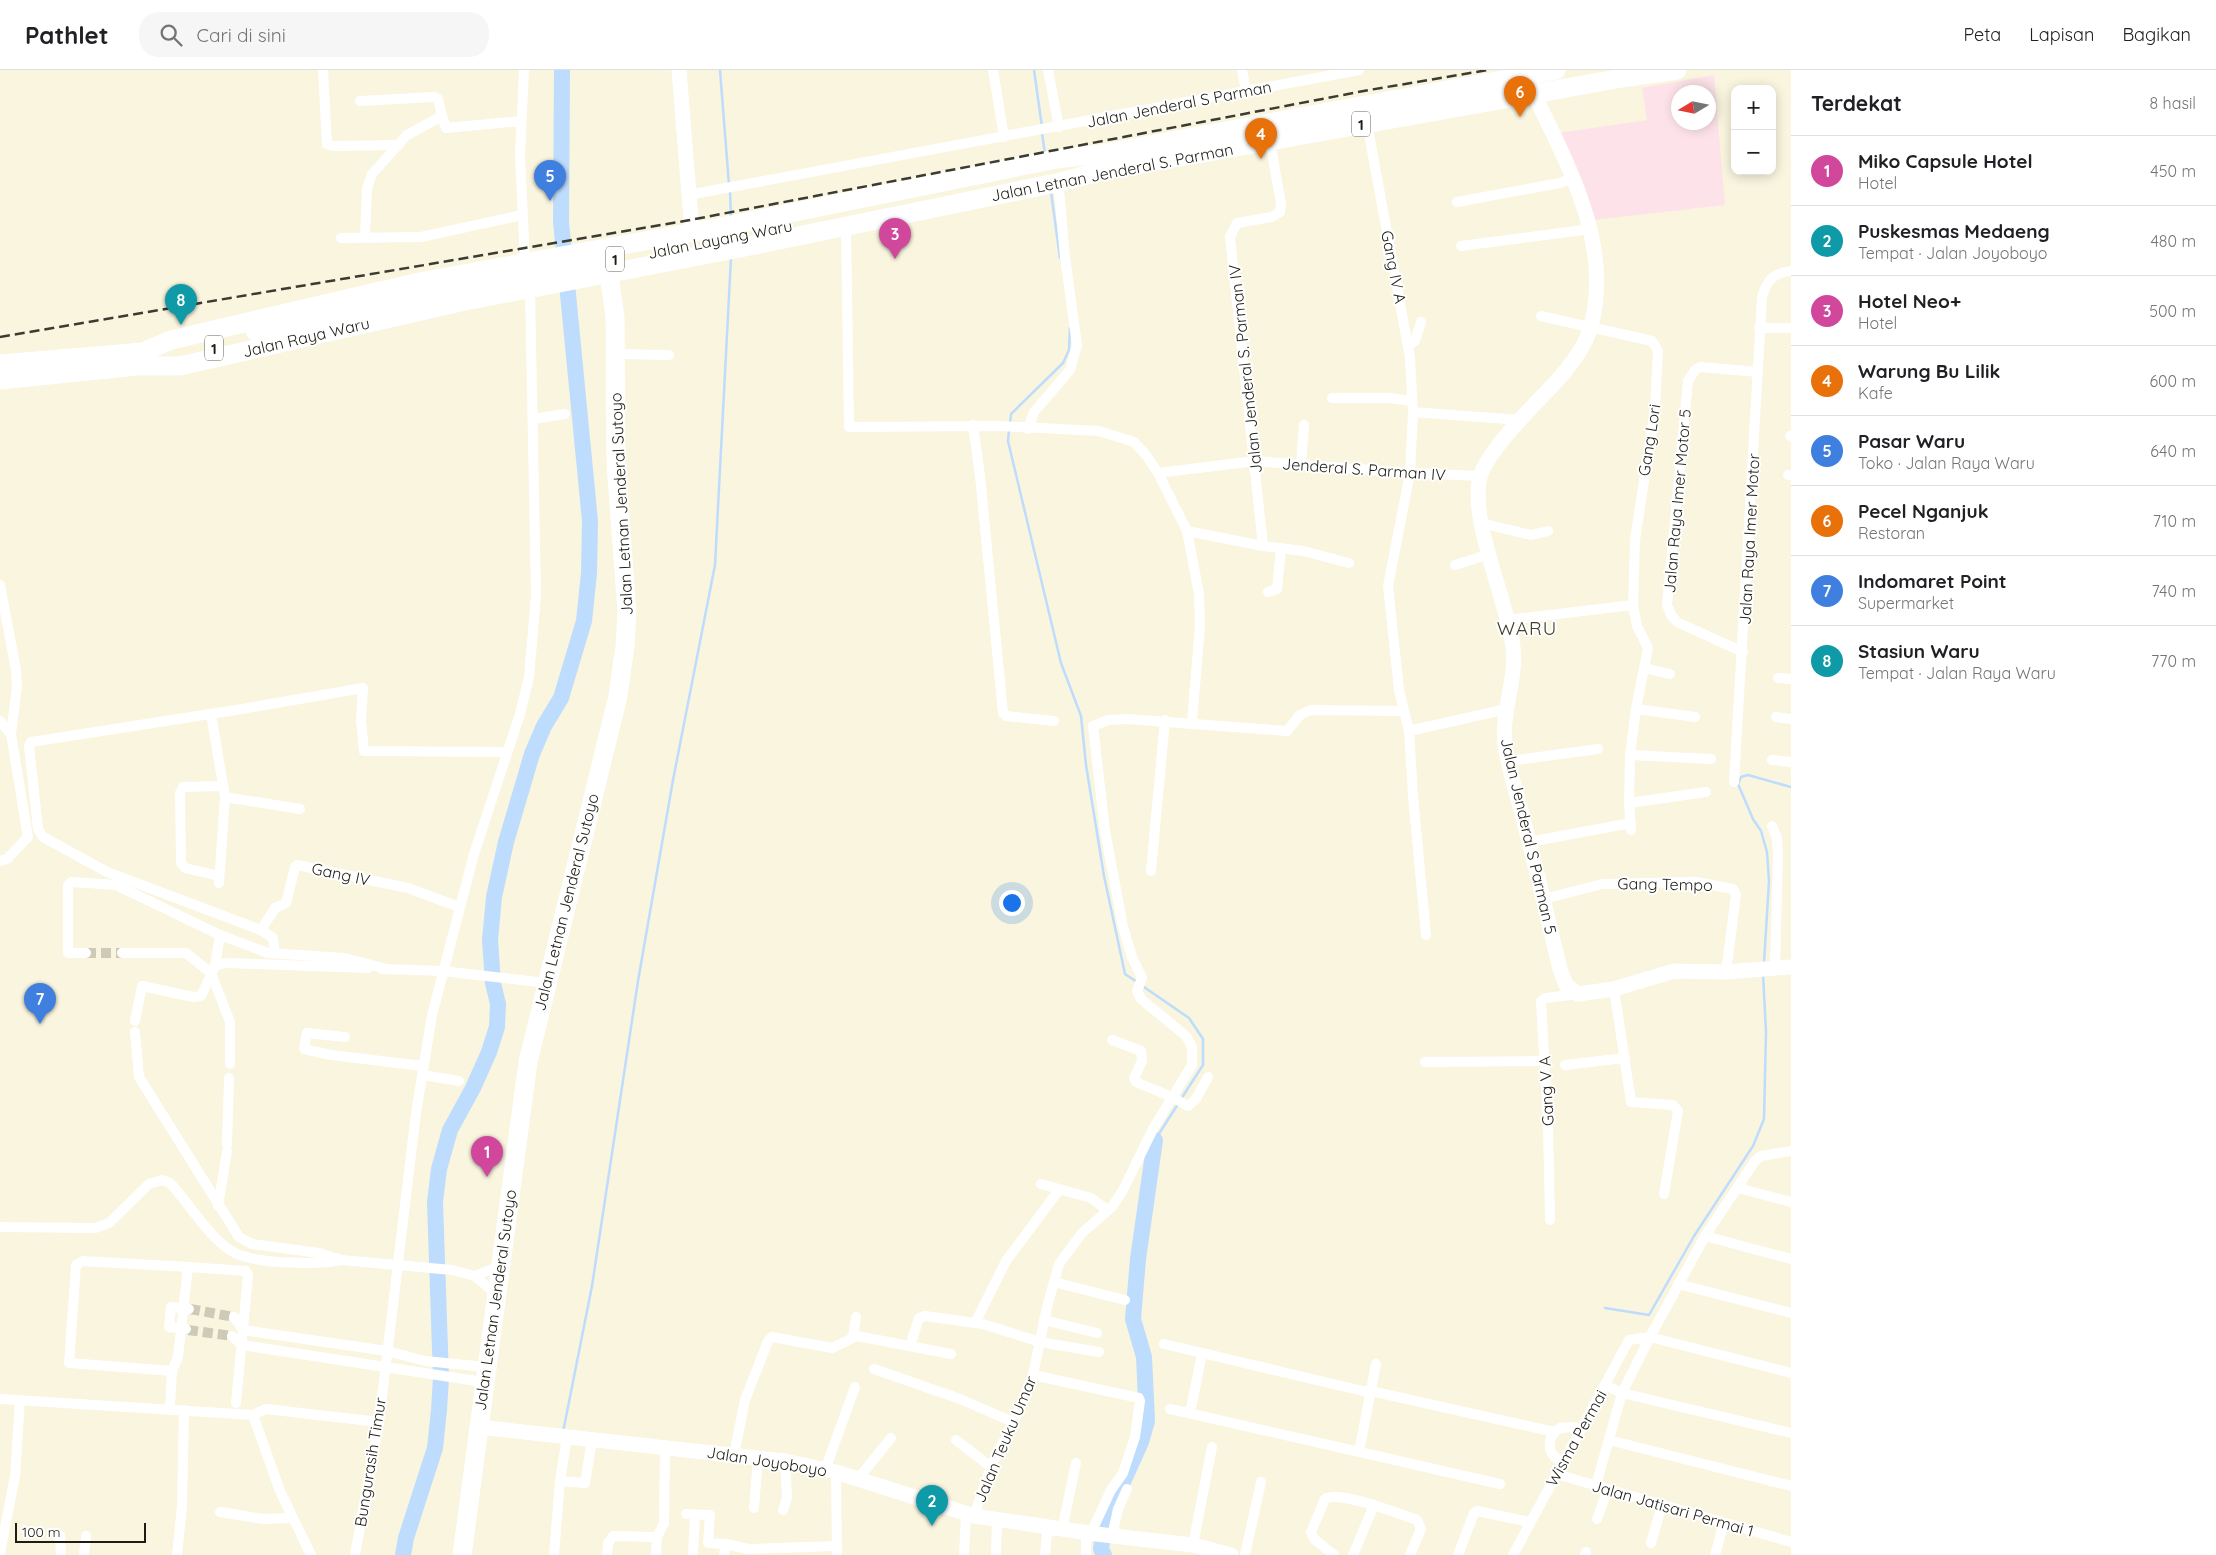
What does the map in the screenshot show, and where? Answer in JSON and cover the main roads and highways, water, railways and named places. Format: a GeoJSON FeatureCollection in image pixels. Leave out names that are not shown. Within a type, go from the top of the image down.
{"type":"FeatureCollection","features":[{"type":"Feature","properties":{"kind":"highway","name":"1"},"geometry":{"type":"LineString","coordinates":[[1100,163],[1556,70]]}},
{"type":"Feature","properties":{"kind":"highway","name":"Jalan Letnan Jenderal S. Parman"},"geometry":{"type":"LineString","coordinates":[[1100,163],[1270,141],[1534,94],[1619,74],[1677,70]]}},
{"type":"Feature","properties":{"kind":"highway","name":"Jalan Layang Waru"},"geometry":{"type":"LineString","coordinates":[[140,359],[254,339],[289,327],[440,292],[790,226],[1100,163]]}},
{"type":"Feature","properties":{"kind":"highway","name":"Jalan Letnan Jenderal S. Parman"},"geometry":{"type":"LineString","coordinates":[[590,250],[730,225],[1052,174]]}},
{"type":"Feature","properties":{"kind":"highway","name":"Jalan Letnan Jenderal S. Parman"},"geometry":{"type":"LineString","coordinates":[[591,277],[846,226],[1052,174]]}},
{"type":"Feature","properties":{"kind":"highway","name":"Jalan Raya Waru"},"geometry":{"type":"LineString","coordinates":[[0,380],[140,359],[171,340],[190,335],[419,282],[590,250]]}},
{"type":"Feature","properties":{"kind":"highway","name":"Jalan Letnan Jenderal Sutoyo"},"geometry":{"type":"LineString","coordinates":[[462,1555],[484,1375],[528,1062],[618,696],[625,646],[627,612],[616,464],[615,317],[591,277],[590,250]]}},
{"type":"Feature","properties":{"kind":"highway"},"geometry":{"type":"LineString","coordinates":[[615,317],[617,302],[623,288],[629,279],[645,266]]}},
{"type":"Feature","properties":{"kind":"highway","name":"Jalan Raya Waru"},"geometry":{"type":"LineString","coordinates":[[0,364],[140,359],[180,366],[345,327],[591,277]]}},
{"type":"Feature","properties":{"kind":"highway"},"geometry":{"type":"LineString","coordinates":[[591,277],[606,298],[615,317]]}},
{"type":"Feature","properties":{"kind":"waterway"},"geometry":{"type":"LineString","coordinates":[[403,1555],[406,1538],[435,1448],[439,1410],[441,1378],[435,1202],[439,1169],[450,1130],[473,1088],[489,1052],[497,1027],[498,1004],[493,983],[490,940],[494,897],[506,842],[532,754],[544,726],[561,698],[584,621],[589,573],[590,521],[561,222],[562,70]]}},
{"type":"Feature","properties":{"kind":"waterway"},"geometry":{"type":"LineString","coordinates":[[720,70],[729,185]]}},
{"type":"Feature","properties":{"kind":"waterway"},"geometry":{"type":"LineString","coordinates":[[1034,70],[1042,127]]}},
{"type":"Feature","properties":{"kind":"waterway"},"geometry":{"type":"LineString","coordinates":[[1042,133],[1045,154]]}},
{"type":"Feature","properties":{"kind":"waterway"},"geometry":{"type":"LineString","coordinates":[[730,191],[731,218]]}},
{"type":"Feature","properties":{"kind":"waterway"},"geometry":{"type":"LineString","coordinates":[[1051,192],[1060,258]]}},
{"type":"Feature","properties":{"kind":"waterway"},"geometry":{"type":"LineString","coordinates":[[563,1432],[592,1286],[638,981],[673,780],[715,565],[731,258]]}},
{"type":"Feature","properties":{"kind":"waterway"},"geometry":{"type":"LineString","coordinates":[[1010,425],[1011,414],[1063,363],[1069,350],[1070,328]]}},
{"type":"Feature","properties":{"kind":"waterway"},"geometry":{"type":"LineString","coordinates":[[1009,430],[1008,441],[1061,663],[1081,716],[1086,765],[1104,876],[1125,974],[1137,982]]}},
{"type":"Feature","properties":{"kind":"waterway"},"geometry":{"type":"LineString","coordinates":[[1764,963],[1769,881],[1767,852],[1761,831],[1753,819],[1738,784],[1741,777],[1748,775],[1791,787]]}},
{"type":"Feature","properties":{"kind":"waterway"},"geometry":{"type":"LineString","coordinates":[[1605,1308],[1649,1315],[1694,1236],[1753,1146],[1764,1119],[1766,1032],[1763,974]]}},
{"type":"Feature","properties":{"kind":"waterway"},"geometry":{"type":"LineString","coordinates":[[1141,985],[1189,1018],[1203,1039],[1203,1065],[1181,1099]]}},
{"type":"Feature","properties":{"kind":"waterway"},"geometry":{"type":"LineString","coordinates":[[1155,1140],[1178,1104]]}},
{"type":"Feature","properties":{"kind":"waterway"},"geometry":{"type":"LineString","coordinates":[[1104,1555],[1101,1549],[1105,1522],[1141,1442],[1147,1421],[1144,1357],[1133,1319],[1138,1259],[1155,1140]]}},
{"type":"Feature","properties":{"kind":"tunnel"},"geometry":{"type":"LineString","coordinates":[[86,953],[122,953]]}},
{"type":"Feature","properties":{"kind":"tunnel"},"geometry":{"type":"LineString","coordinates":[[190,1309],[234,1317]]}},
{"type":"Feature","properties":{"kind":"tunnel"},"geometry":{"type":"LineString","coordinates":[[188,1330],[232,1336]]}},
{"type":"Feature","properties":{"kind":"railway"},"geometry":{"type":"LineString","coordinates":[[0,337],[690,220],[1369,90],[1488,70]]}},
{"type":"Feature","properties":{"kind":"place","name":"Pecel Nganjuk"},"geometry":{"type":"Point","coordinates":[1520,117]}},
{"type":"Feature","properties":{"kind":"place","name":"Warung Bu Lilik"},"geometry":{"type":"Point","coordinates":[1261,159]}},
{"type":"Feature","properties":{"kind":"place","name":"Pasar Waru"},"geometry":{"type":"Point","coordinates":[550,201]}},
{"type":"Feature","properties":{"kind":"place","name":"Hotel Neo+"},"geometry":{"type":"Point","coordinates":[895,259]}},
{"type":"Feature","properties":{"kind":"place","name":"Stasiun Waru"},"geometry":{"type":"Point","coordinates":[181,325]}},
{"type":"Feature","properties":{"kind":"place","name":"Indomaret Point"},"geometry":{"type":"Point","coordinates":[40,1024]}},
{"type":"Feature","properties":{"kind":"place","name":"Miko Capsule Hotel"},"geometry":{"type":"Point","coordinates":[487,1177]}},
{"type":"Feature","properties":{"kind":"place","name":"Puskesmas Medaeng"},"geometry":{"type":"Point","coordinates":[932,1526]}},
{"type":"Feature","properties":{"kind":"district","name":"WARU"},"geometry":{"type":"Point","coordinates":[1527,628]}}]}
